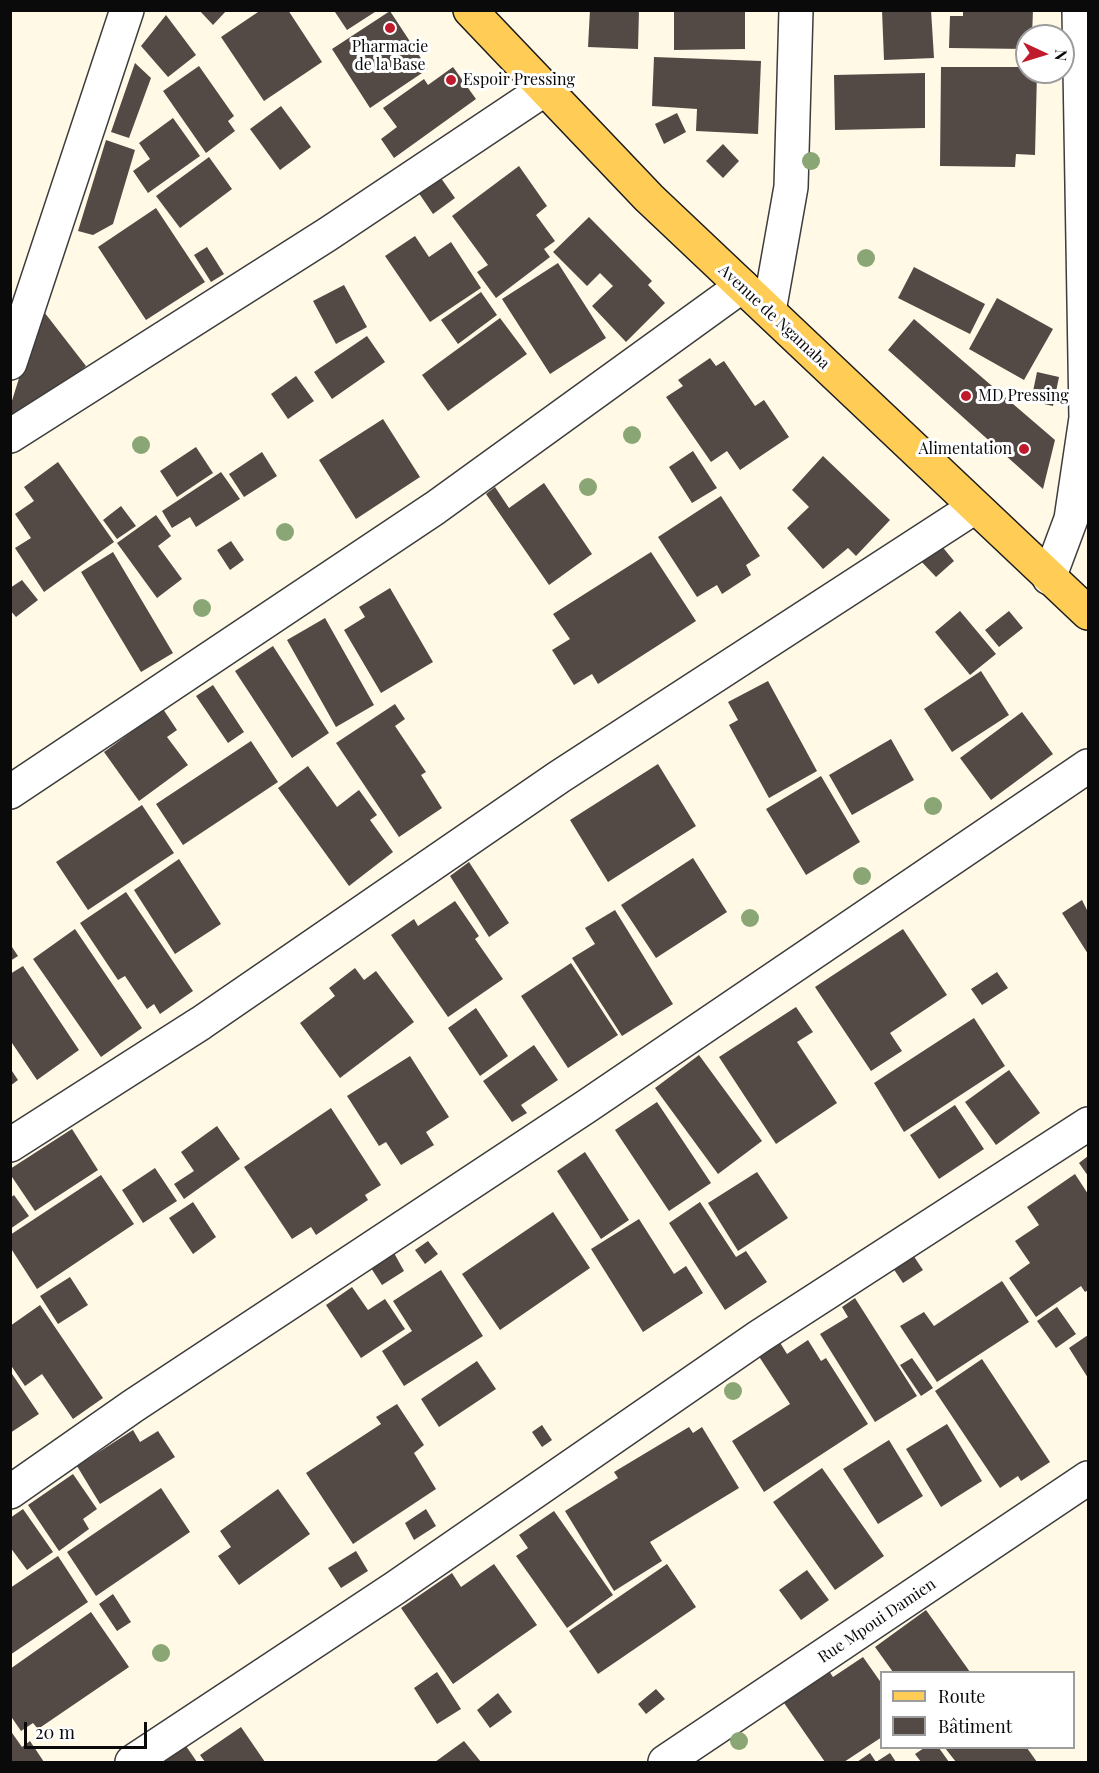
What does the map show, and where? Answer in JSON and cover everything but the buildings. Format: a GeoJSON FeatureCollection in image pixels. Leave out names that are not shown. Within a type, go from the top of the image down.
{"type":"FeatureCollection","features":[{"type":"Feature","properties":{"kind":"main road","name":"Avenue de Ngamaba"},"geometry":{"type":"LineString","coordinates":[[470,10],[649,198],[1089,613]]}},
{"type":"Feature","properties":{"kind":"street"},"geometry":{"type":"LineString","coordinates":[[10,363],[127,10]]}},
{"type":"Feature","properties":{"kind":"street"},"geometry":{"type":"LineString","coordinates":[[769,310],[791,187],[796,10]]}},
{"type":"Feature","properties":{"kind":"street"},"geometry":{"type":"LineString","coordinates":[[1050,578],[1071,519],[1086,418],[1079,10]]}},
{"type":"Feature","properties":{"kind":"street"},"geometry":{"type":"LineString","coordinates":[[10,436],[327,234],[545,89]]}},
{"type":"Feature","properties":{"kind":"street"},"geometry":{"type":"LineString","coordinates":[[10,792],[435,508],[742,286]]}},
{"type":"Feature","properties":{"kind":"street"},"geometry":{"type":"LineString","coordinates":[[10,1145],[201,1023],[559,777],[975,507]]}},
{"type":"Feature","properties":{"kind":"street"},"geometry":{"type":"LineString","coordinates":[[10,1492],[133,1406],[587,1106],[1089,766]]}},
{"type":"Feature","properties":{"kind":"street"},"geometry":{"type":"LineString","coordinates":[[132,1762],[395,1588],[760,1336],[1089,1124]]}},
{"type":"Feature","properties":{"kind":"street","name":"Rue Mpoui Damien"},"geometry":{"type":"LineString","coordinates":[[665,1762],[1089,1478]]}},
{"type":"Feature","properties":{"kind":"place","name":"Pharmacie de la Base"},"geometry":{"type":"Point","coordinates":[390,28]}},
{"type":"Feature","properties":{"kind":"place","name":"Espoir Pressing"},"geometry":{"type":"Point","coordinates":[451,80]}},
{"type":"Feature","properties":{"kind":"place","name":"MD Pressing"},"geometry":{"type":"Point","coordinates":[966,396]}},
{"type":"Feature","properties":{"kind":"place","name":"Alimentation"},"geometry":{"type":"Point","coordinates":[1024,449]}}]}
